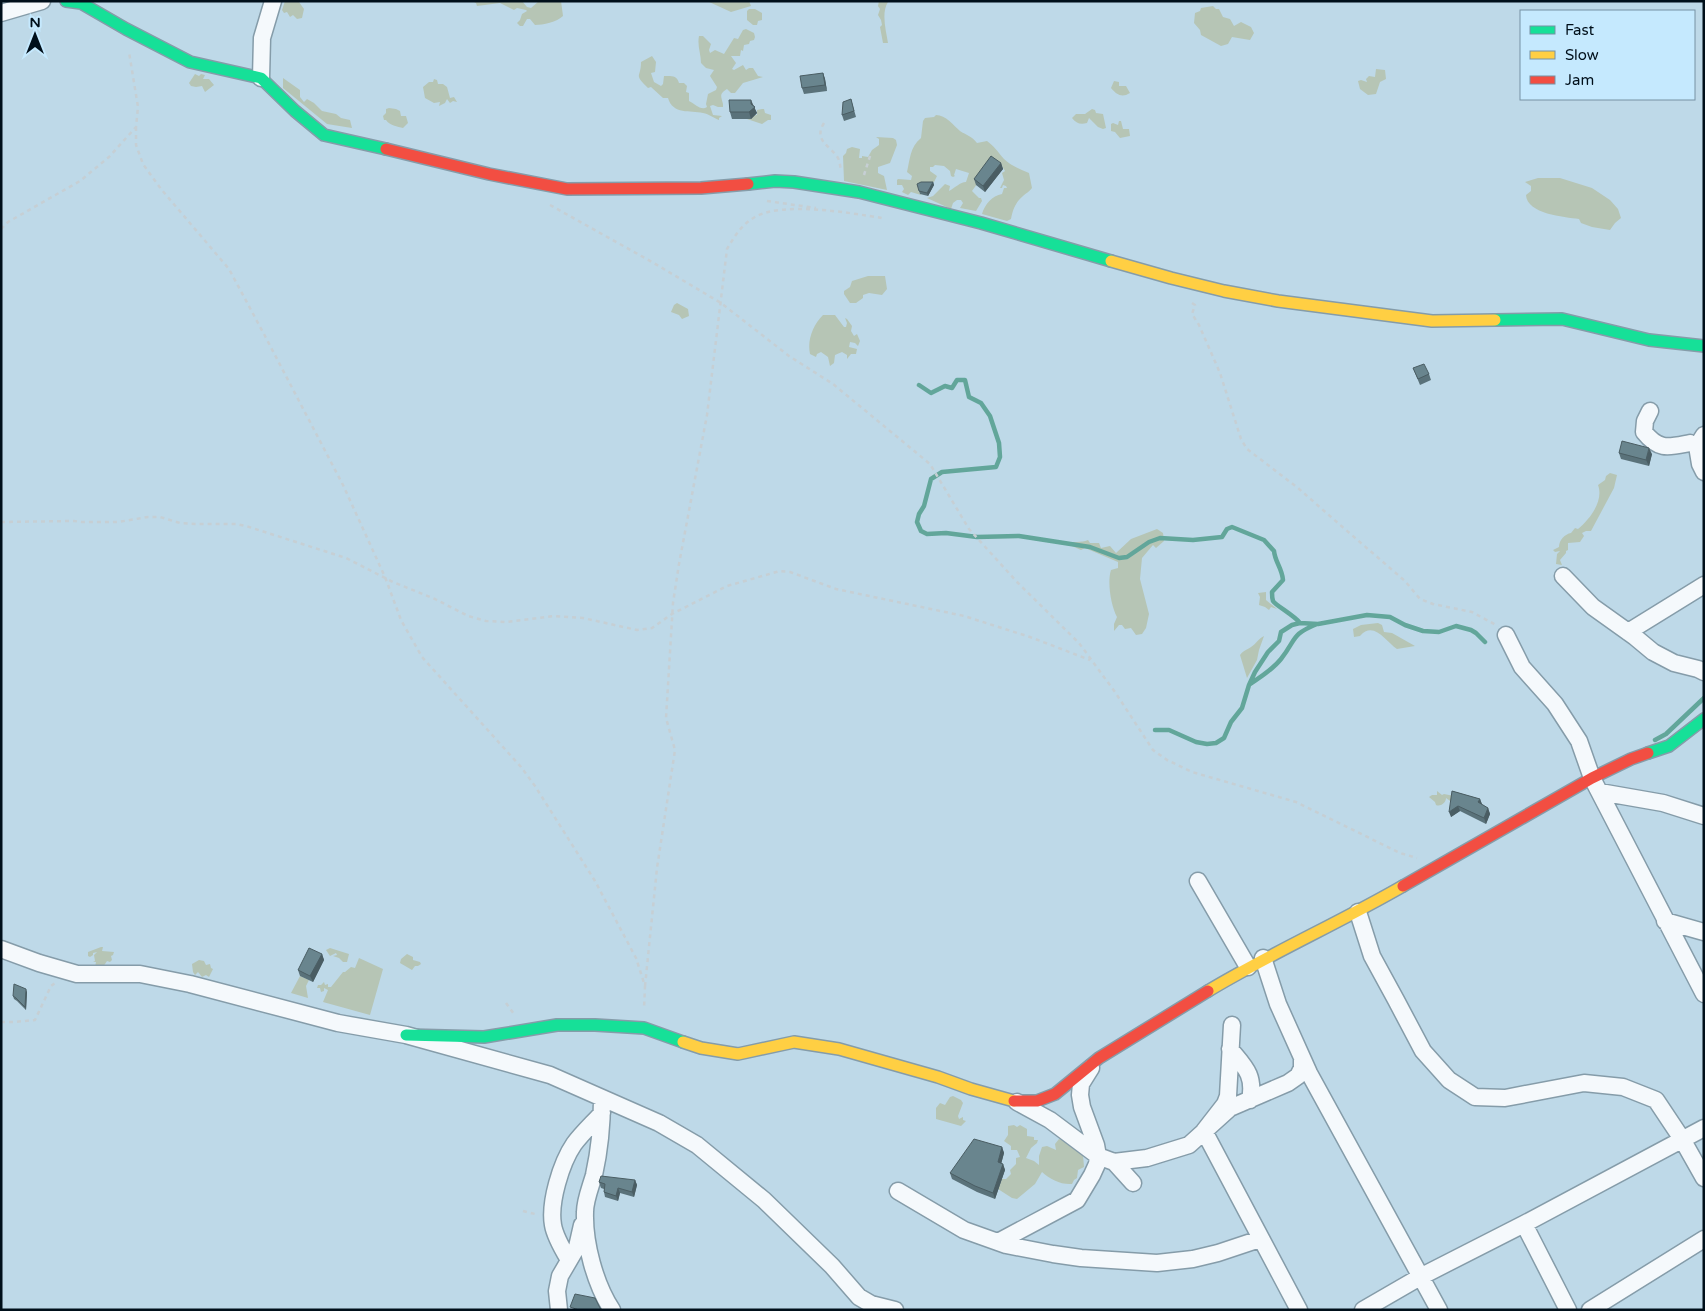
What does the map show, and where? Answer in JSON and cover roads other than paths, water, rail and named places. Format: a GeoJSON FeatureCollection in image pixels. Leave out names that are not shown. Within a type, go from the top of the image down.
{"type":"FeatureCollection","features":[{"type":"Feature","properties":{"kind":"street"},"geometry":{"type":"LineString","coordinates":[[1,13],[42,1]]}},
{"type":"Feature","properties":{"kind":"street"},"geometry":{"type":"LineString","coordinates":[[66,1],[80,2],[126,29],[190,62],[261,78],[295,111],[324,134],[489,174],[567,189],[701,188],[775,181],[794,182],[855,191],[976,222],[1170,278],[1269,300],[1432,321],[1562,319],[1649,340],[1704,346]]}},
{"type":"Feature","properties":{"kind":"street"},"geometry":{"type":"LineString","coordinates":[[261,78],[262,38],[273,1]]}},
{"type":"Feature","properties":{"kind":"street"},"geometry":{"type":"LineString","coordinates":[[1650,411],[1645,421],[1644,432],[1651,441],[1657,445],[1666,446],[1699,438],[1697,446],[1702,468]]}},
{"type":"Feature","properties":{"kind":"street"},"geometry":{"type":"LineString","coordinates":[[1563,576],[1593,607],[1653,652],[1674,663],[1704,672]]}},
{"type":"Feature","properties":{"kind":"street"},"geometry":{"type":"LineString","coordinates":[[1628,632],[1704,585]]}},
{"type":"Feature","properties":{"kind":"street"},"geometry":{"type":"LineString","coordinates":[[1506,635],[1522,667],[1554,704],[1579,741],[1592,778],[1704,994]]}},
{"type":"Feature","properties":{"kind":"street"},"geometry":{"type":"LineString","coordinates":[[1015,1101],[1037,1101],[1055,1094],[1099,1058],[1263,958],[1358,912],[1592,778],[1631,759],[1669,746],[1704,719]]}},
{"type":"Feature","properties":{"kind":"street"},"geometry":{"type":"LineString","coordinates":[[1600,792],[1663,803],[1704,816]]}},
{"type":"Feature","properties":{"kind":"street"},"geometry":{"type":"LineString","coordinates":[[1198,881],[1248,967]]}},
{"type":"Feature","properties":{"kind":"street"},"geometry":{"type":"LineString","coordinates":[[1358,912],[1372,956],[1423,1051],[1449,1080],[1475,1097],[1505,1098],[1584,1083],[1623,1087],[1656,1100],[1682,1138],[1704,1178]]}},
{"type":"Feature","properties":{"kind":"street"},"geometry":{"type":"LineString","coordinates":[[1665,921],[1704,932]]}},
{"type":"Feature","properties":{"kind":"street"},"geometry":{"type":"LineString","coordinates":[[1,949],[38,963],[77,974],[140,974],[190,984],[338,1023],[406,1035],[550,1075],[602,1106],[659,1123],[697,1145],[764,1200],[832,1266],[859,1297],[871,1304],[894,1310]]}},
{"type":"Feature","properties":{"kind":"street"},"geometry":{"type":"LineString","coordinates":[[1263,958],[1278,1004],[1302,1058],[1439,1310]]}},
{"type":"Feature","properties":{"kind":"street"},"geometry":{"type":"LineString","coordinates":[[406,1035],[444,1037],[484,1036],[557,1025],[595,1025],[644,1028],[701,1048],[738,1054],[794,1042],[839,1049],[1015,1101],[1050,1120],[1098,1156],[1114,1162],[1133,1183]]}},
{"type":"Feature","properties":{"kind":"street"},"geometry":{"type":"LineString","coordinates":[[1204,1131],[1225,1104],[1228,1096],[1232,1025]]}},
{"type":"Feature","properties":{"kind":"street"},"geometry":{"type":"LineString","coordinates":[[1230,1049],[1243,1065],[1252,1082],[1253,1088],[1250,1100]]}},
{"type":"Feature","properties":{"kind":"street"},"geometry":{"type":"LineString","coordinates":[[998,1242],[1077,1200],[1092,1175],[1098,1156],[1080,1095],[1081,1084],[1099,1058]]}},
{"type":"Feature","properties":{"kind":"street"},"geometry":{"type":"LineString","coordinates":[[1114,1162],[1147,1158],[1189,1145],[1230,1108],[1298,1076],[1302,1068],[1302,1058]]}},
{"type":"Feature","properties":{"kind":"street"},"geometry":{"type":"LineString","coordinates":[[1252,1082],[1264,1088],[1280,1086]]}},
{"type":"Feature","properties":{"kind":"street"},"geometry":{"type":"LineString","coordinates":[[559,1310],[557,1291],[560,1276],[577,1247],[599,1147],[602,1129],[602,1106]]}},
{"type":"Feature","properties":{"kind":"street"},"geometry":{"type":"LineString","coordinates":[[568,1260],[553,1226],[552,1210],[557,1185],[564,1162],[574,1144],[602,1106]]}},
{"type":"Feature","properties":{"kind":"street"},"geometry":{"type":"LineString","coordinates":[[1363,1310],[1420,1277],[1704,1128]]}},
{"type":"Feature","properties":{"kind":"street"},"geometry":{"type":"LineString","coordinates":[[1204,1131],[1299,1310]]}},
{"type":"Feature","properties":{"kind":"street"},"geometry":{"type":"LineString","coordinates":[[898,1191],[964,1230],[998,1242],[1062,1255],[1157,1263],[1193,1259],[1260,1239]]}},
{"type":"Feature","properties":{"kind":"street"},"geometry":{"type":"LineString","coordinates":[[585,1210],[586,1236],[596,1276],[612,1310]]}},
{"type":"Feature","properties":{"kind":"street"},"geometry":{"type":"LineString","coordinates":[[1524,1224],[1568,1310]]}},
{"type":"Feature","properties":{"kind":"street"},"geometry":{"type":"LineString","coordinates":[[1590,1310],[1704,1239]]}},
{"type":"Feature","properties":{"kind":"waterway"},"geometry":{"type":"LineString","coordinates":[[919,385],[931,393],[945,386],[952,388],[957,380],[965,380],[969,397],[981,403],[990,416],[999,443],[1000,457],[996,467],[942,472],[931,479],[924,506],[917,522],[921,531],[927,534],[946,533],[977,537],[1019,536],[1090,547],[1119,558],[1127,557],[1149,542],[1160,538],[1193,540],[1222,537],[1227,529],[1232,527],[1264,540],[1274,551],[1283,580],[1272,592],[1273,601],[1300,623]]}},
{"type":"Feature","properties":{"kind":"waterway"},"geometry":{"type":"LineString","coordinates":[[1155,730],[1169,730],[1196,742],[1207,744],[1216,743],[1224,738],[1231,722],[1242,708],[1255,672],[1268,652],[1279,641],[1281,632],[1292,625],[1300,623],[1318,624],[1367,615],[1390,617],[1405,625],[1423,631],[1439,632],[1456,626],[1471,630],[1485,642]]}},
{"type":"Feature","properties":{"kind":"waterway"},"geometry":{"type":"LineString","coordinates":[[1250,684],[1278,663],[1302,631],[1317,624]]}},
{"type":"Feature","properties":{"kind":"waterway"},"geometry":{"type":"LineString","coordinates":[[1655,740],[1666,734],[1704,698]]}}]}
